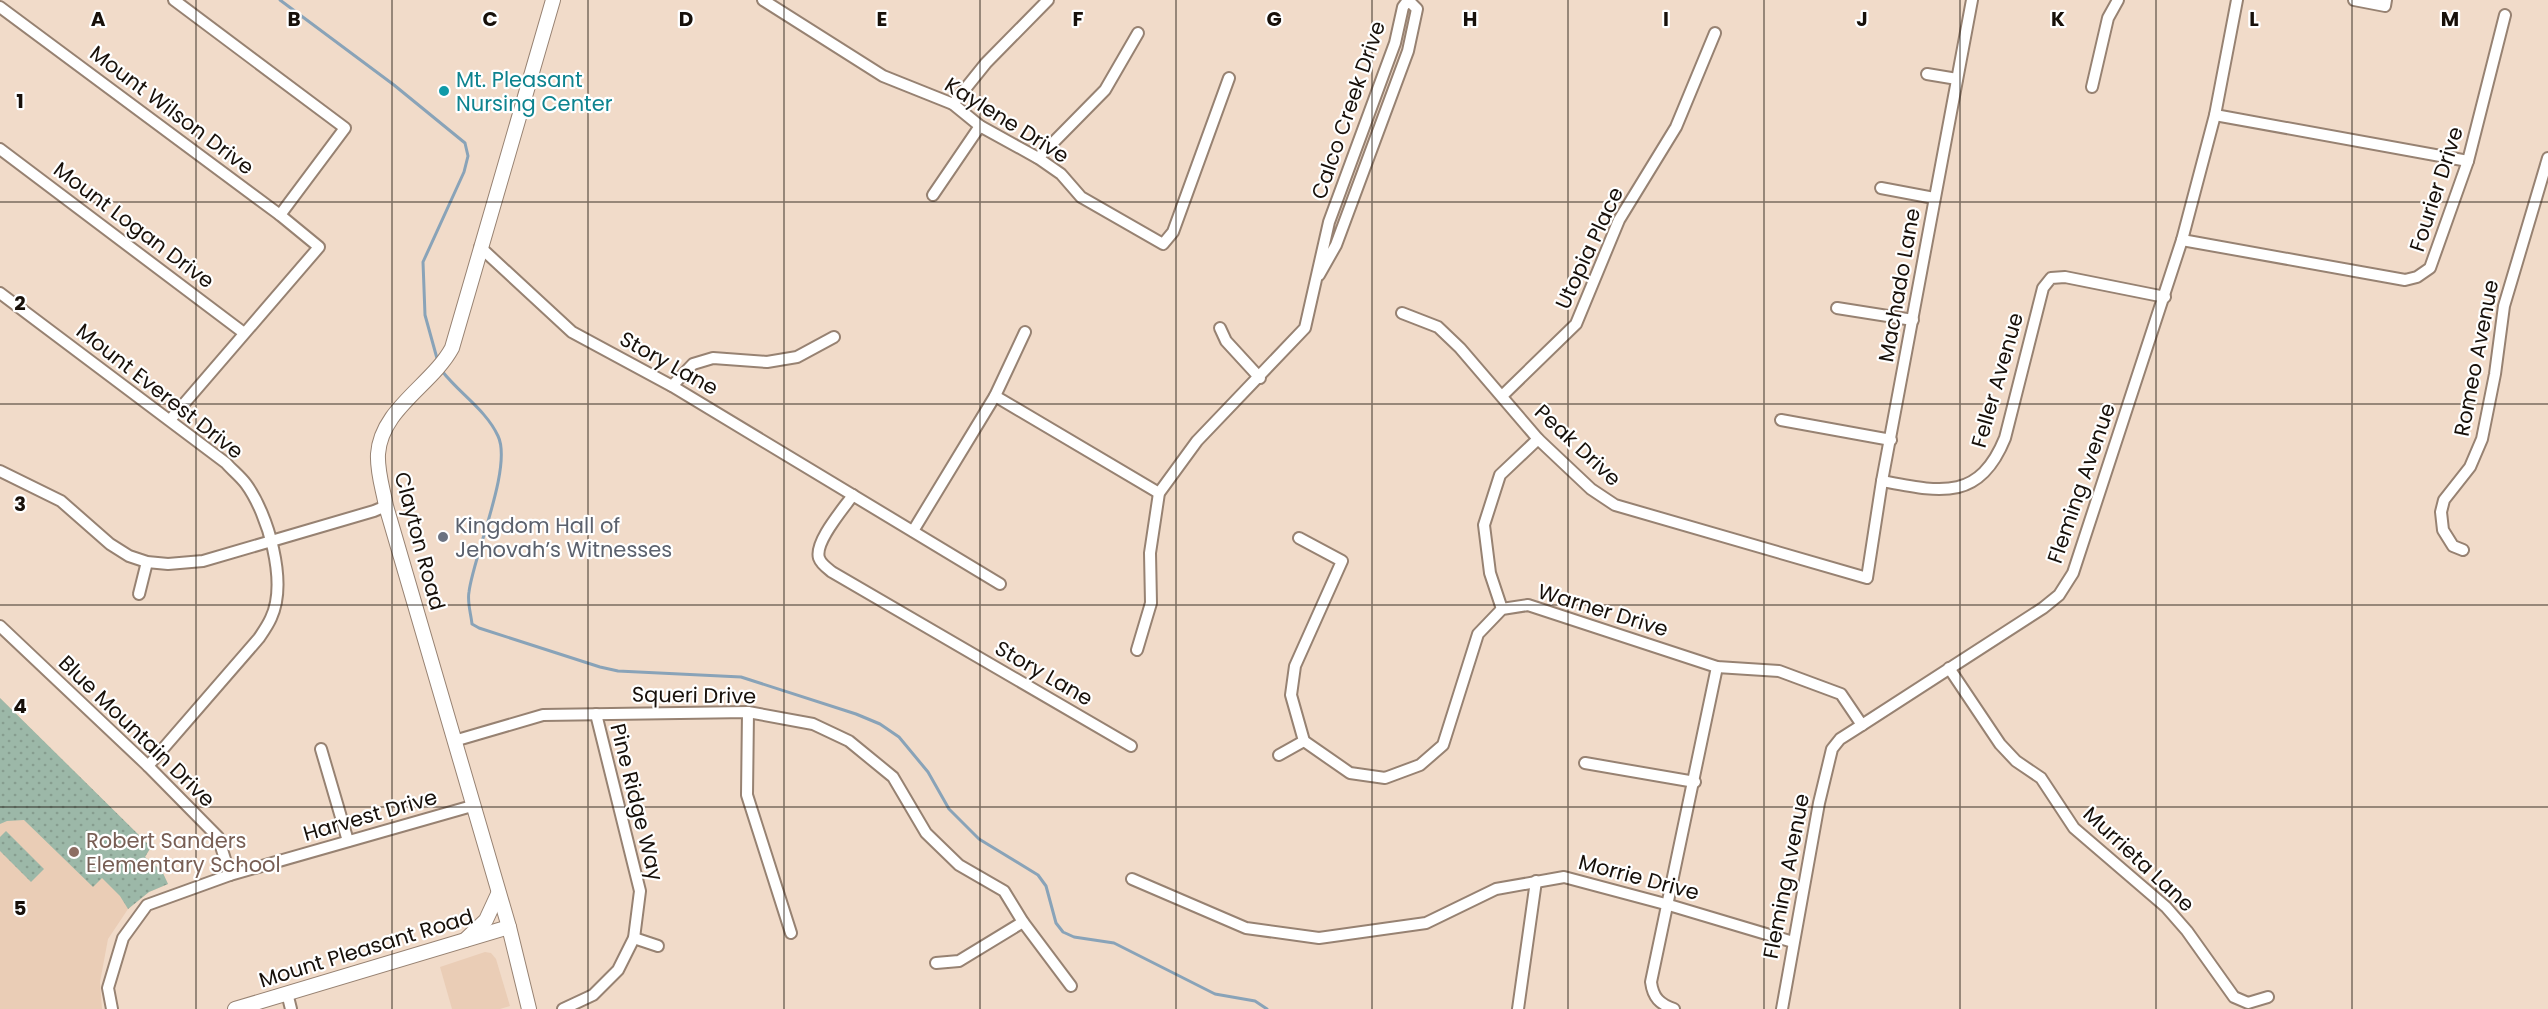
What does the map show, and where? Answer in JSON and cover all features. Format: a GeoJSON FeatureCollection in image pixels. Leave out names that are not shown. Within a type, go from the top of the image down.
{"type":"FeatureCollection","features":[{"type":"Feature","properties":{"kind":"street"},"geometry":{"type":"LineString","coordinates":[[174,0],[345,128],[280,215]]}},
{"type":"Feature","properties":{"kind":"street","name":"Clayton Road"},"geometry":{"type":"LineString","coordinates":[[530,1009],[509,927],[386,506],[379,469],[382,436],[397,412],[446,359],[459,326],[553,0]]}},
{"type":"Feature","properties":{"kind":"street","name":"Kaylene Drive"},"geometry":{"type":"LineString","coordinates":[[763,0],[883,76],[952,104],[980,126],[1038,158],[1061,174],[1081,197],[1163,244],[1173,232],[1229,78]]}},
{"type":"Feature","properties":{"kind":"street"},"geometry":{"type":"LineString","coordinates":[[952,104],[986,63],[1048,0]]}},
{"type":"Feature","properties":{"kind":"street","name":"Machado Lane"},"geometry":{"type":"LineString","coordinates":[[1867,578],[1882,481],[1972,0]]}},
{"type":"Feature","properties":{"kind":"street"},"geometry":{"type":"LineString","coordinates":[[2092,87],[2108,18],[2118,0]]}},
{"type":"Feature","properties":{"kind":"street","name":"Fleming Avenue"},"geometry":{"type":"LineString","coordinates":[[1782,1009],[1792,942],[1832,749],[1862,724],[2043,608],[2059,595],[2073,573],[2182,240],[2215,115],[2237,0]]}},
{"type":"Feature","properties":{"kind":"street"},"geometry":{"type":"LineString","coordinates":[[2354,0],[2385,6],[2386,0]]}},
{"type":"Feature","properties":{"kind":"street","name":"Calco Creek Drive"},"geometry":{"type":"LineString","coordinates":[[1137,650],[1151,603],[1150,553],[1159,493],[1197,441],[1260,378],[1305,328],[1319,275],[1329,222],[1395,43],[1403,7],[1406,3],[1411,3],[1417,9],[1408,51],[1336,245],[1319,275]]}},
{"type":"Feature","properties":{"kind":"street","name":"Mount Wilson Drive"},"geometry":{"type":"LineString","coordinates":[[0,7],[280,215],[319,248],[244,333]]}},
{"type":"Feature","properties":{"kind":"street","name":"Fourier Drive"},"geometry":{"type":"LineString","coordinates":[[2182,240],[2405,280],[2417,278],[2430,268],[2468,161],[2505,15]]}},
{"type":"Feature","properties":{"kind":"street"},"geometry":{"type":"LineString","coordinates":[[1038,158],[1105,90],[1138,33]]}},
{"type":"Feature","properties":{"kind":"street","name":"Utopia Place"},"geometry":{"type":"LineString","coordinates":[[1502,396],[1576,324],[1619,220],[1676,127],[1715,33]]}},
{"type":"Feature","properties":{"kind":"street"},"geometry":{"type":"LineString","coordinates":[[1927,74],[1957,79]]}},
{"type":"Feature","properties":{"kind":"street"},"geometry":{"type":"LineString","coordinates":[[2215,115],[2468,161]]}},
{"type":"Feature","properties":{"kind":"street"},"geometry":{"type":"LineString","coordinates":[[933,195],[980,126]]}},
{"type":"Feature","properties":{"kind":"street","name":"Mount Logan Drive"},"geometry":{"type":"LineString","coordinates":[[0,149],[244,333]]}},
{"type":"Feature","properties":{"kind":"street","name":"Romeo Avenue"},"geometry":{"type":"LineString","coordinates":[[2463,550],[2452,546],[2443,530],[2441,512],[2444,500],[2470,467],[2482,439],[2495,374],[2504,306],[2548,158]]}},
{"type":"Feature","properties":{"kind":"street"},"geometry":{"type":"LineString","coordinates":[[1881,188],[1934,198]]}},
{"type":"Feature","properties":{"kind":"street","name":"Story Lane"},"geometry":{"type":"LineString","coordinates":[[480,247],[572,332],[672,386],[1000,584]]}},
{"type":"Feature","properties":{"kind":"street","name":"Feller Avenue"},"geometry":{"type":"LineString","coordinates":[[1882,481],[1944,490],[1963,486],[1982,475],[1996,459],[2005,438],[2043,288],[2051,278],[2065,277],[2165,297]]}},
{"type":"Feature","properties":{"kind":"street","name":"Mount Everest Drive"},"geometry":{"type":"LineString","coordinates":[[0,293],[226,464],[245,483],[258,506],[270,540],[278,578],[277,598],[272,618],[259,638],[148,765]]}},
{"type":"Feature","properties":{"kind":"street"},"geometry":{"type":"LineString","coordinates":[[1837,308],[1912,320]]}},
{"type":"Feature","properties":{"kind":"street","name":"Peak Drive"},"geometry":{"type":"LineString","coordinates":[[1402,313],[1438,327],[1538,439],[1591,489],[1616,505],[1867,578]]}},
{"type":"Feature","properties":{"kind":"street"},"geometry":{"type":"LineString","coordinates":[[1220,328],[1226,341],[1260,378]]}},
{"type":"Feature","properties":{"kind":"street"},"geometry":{"type":"LineString","coordinates":[[913,531],[995,396],[1025,332]]}},
{"type":"Feature","properties":{"kind":"street"},"geometry":{"type":"LineString","coordinates":[[170,420],[244,333]]}},
{"type":"Feature","properties":{"kind":"street"},"geometry":{"type":"LineString","coordinates":[[672,386],[693,364],[713,358],[766,362],[796,357],[834,337]]}},
{"type":"Feature","properties":{"kind":"street"},"geometry":{"type":"LineString","coordinates":[[995,396],[1159,493]]}},
{"type":"Feature","properties":{"kind":"street"},"geometry":{"type":"LineString","coordinates":[[1781,420],[1891,440]]}},
{"type":"Feature","properties":{"kind":"street"},"geometry":{"type":"LineString","coordinates":[[1299,538],[1342,561],[1296,666],[1291,694],[1304,741],[1350,773],[1385,778],[1420,765],[1443,745],[1478,634],[1502,609],[1490,573],[1484,525],[1500,475],[1538,439]]}},
{"type":"Feature","properties":{"kind":"street"},"geometry":{"type":"LineString","coordinates":[[0,471],[61,501],[110,544],[129,556],[147,562],[168,564],[203,561],[386,506]]}},
{"type":"Feature","properties":{"kind":"street","name":"Story Lane"},"geometry":{"type":"LineString","coordinates":[[853,495],[822,540],[818,553],[823,564],[832,572],[1131,746]]}},
{"type":"Feature","properties":{"kind":"street"},"geometry":{"type":"LineString","coordinates":[[139,594],[147,562]]}},
{"type":"Feature","properties":{"kind":"street","name":"Warner Drive"},"geometry":{"type":"LineString","coordinates":[[1502,609],[1528,605],[1717,667],[1779,671],[1841,694],[1862,724]]}},
{"type":"Feature","properties":{"kind":"street","name":"Blue Mountain Drive"},"geometry":{"type":"LineString","coordinates":[[0,626],[148,765],[218,837],[230,875]]}},
{"type":"Feature","properties":{"kind":"street"},"geometry":{"type":"LineString","coordinates":[[1674,1009],[1664,1005],[1653,994],[1652,982],[1717,667]]}},
{"type":"Feature","properties":{"kind":"street","name":"Murrieta Lane"},"geometry":{"type":"LineString","coordinates":[[1949,668],[2000,744],[2016,761],[2041,778],[2074,828],[2166,907],[2187,931],[2234,997],[2248,1003],[2268,997]]}},
{"type":"Feature","properties":{"kind":"street"},"geometry":{"type":"LineString","coordinates":[[748,712],[747,795],[791,933]]}},
{"type":"Feature","properties":{"kind":"street","name":"Squeri Drive"},"geometry":{"type":"LineString","coordinates":[[454,741],[543,715],[748,712],[813,724],[849,741],[893,777],[926,833],[958,865],[1004,891],[1023,922],[1071,986]]}},
{"type":"Feature","properties":{"kind":"street","name":"Pine Ridge Way"},"geometry":{"type":"LineString","coordinates":[[564,1009],[593,995],[618,970],[634,938],[640,891],[596,714]]}},
{"type":"Feature","properties":{"kind":"street"},"geometry":{"type":"LineString","coordinates":[[1279,755],[1304,741]]}},
{"type":"Feature","properties":{"kind":"street"},"geometry":{"type":"LineString","coordinates":[[321,749],[348,841]]}},
{"type":"Feature","properties":{"kind":"street"},"geometry":{"type":"LineString","coordinates":[[1584,763],[1695,782]]}},
{"type":"Feature","properties":{"kind":"street","name":"Harvest Drive"},"geometry":{"type":"LineString","coordinates":[[112,1009],[108,988],[123,938],[147,905],[230,875],[472,806]]}},
{"type":"Feature","properties":{"kind":"street","name":"Morrie Drive"},"geometry":{"type":"LineString","coordinates":[[1132,879],[1246,927],[1319,938],[1426,923],[1496,890],[1564,877],[1669,905],[1792,942]]}},
{"type":"Feature","properties":{"kind":"street"},"geometry":{"type":"LineString","coordinates":[[1518,1009],[1536,881]]}},
{"type":"Feature","properties":{"kind":"street"},"geometry":{"type":"LineString","coordinates":[[465,940],[486,920],[498,894]]}},
{"type":"Feature","properties":{"kind":"street"},"geometry":{"type":"LineString","coordinates":[[936,963],[959,961],[1023,922]]}},
{"type":"Feature","properties":{"kind":"street","name":"Mount Pleasant Road"},"geometry":{"type":"LineString","coordinates":[[235,1009],[509,927]]}},
{"type":"Feature","properties":{"kind":"street"},"geometry":{"type":"LineString","coordinates":[[634,938],[658,946]]}},
{"type":"Feature","properties":{"kind":"street"},"geometry":{"type":"LineString","coordinates":[[287,993],[291,1009]]}},
{"type":"Feature","properties":{"kind":"shaded area","name":"Robert Sanders Elementary School"},"geometry":{"type":"Polygon","coordinates":[[[0,698],[151,847],[145,857],[162,871],[168,884],[149,892],[128,909],[108,939],[100,982],[102,1009],[0,1009],[0,698]]]}},
{"type":"Feature","properties":{"kind":"shaded area"},"geometry":{"type":"Polygon","coordinates":[[[485,952],[491,953],[496,959],[510,1006],[500,1009],[452,1009],[440,967],[485,952]]]}},
{"type":"Feature","properties":{"kind":"green space"},"geometry":{"type":"Polygon","coordinates":[[[0,698],[151,847],[145,857],[162,871],[168,884],[149,892],[128,909],[120,896],[102,878],[93,887],[24,820],[7,821],[0,824],[0,698]]]}},
{"type":"Feature","properties":{"kind":"green space"},"geometry":{"type":"Polygon","coordinates":[[[6,831],[44,869],[31,882],[0,851],[0,837],[6,831]]]}},
{"type":"Feature","properties":{"kind":"waterway"},"geometry":{"type":"LineString","coordinates":[[280,0],[394,85],[465,143],[468,156],[464,172],[423,262],[425,315],[438,362]]}},
{"type":"Feature","properties":{"kind":"waterway"},"geometry":{"type":"LineString","coordinates":[[442,371],[487,418],[498,436],[501,450],[496,490],[469,592],[472,624],[618,671],[741,677],[880,724],[899,737],[928,772],[949,809],[979,839],[1038,875],[1046,886],[1056,923],[1063,932],[1074,937],[1114,943],[1215,994],[1255,1001],[1267,1009]]}},
{"type":"Feature","properties":{"kind":"place","name":"Mt. Pleasant Nursing Center"},"geometry":{"type":"Point","coordinates":[444,91]}},
{"type":"Feature","properties":{"kind":"place","name":"Kingdom Hall of Jehovah’s Witnesses"},"geometry":{"type":"Point","coordinates":[443,537]}},
{"type":"Feature","properties":{"kind":"place","name":"Robert Sanders Elementary School"},"geometry":{"type":"Point","coordinates":[74,852]}}]}
